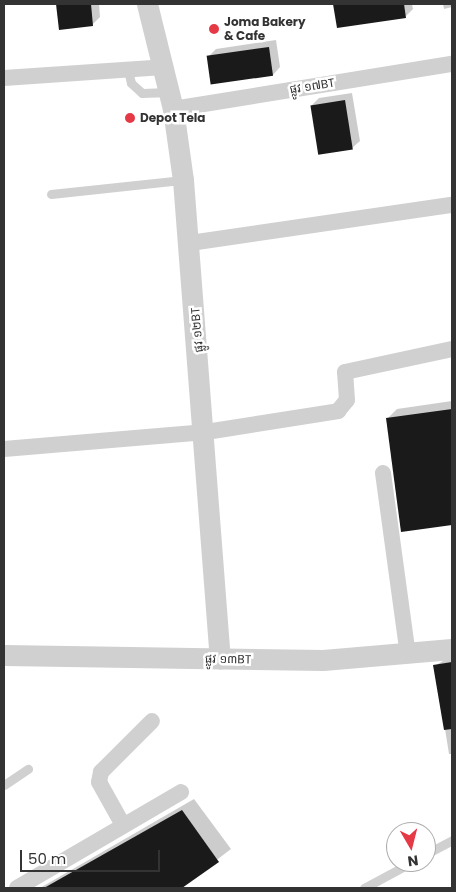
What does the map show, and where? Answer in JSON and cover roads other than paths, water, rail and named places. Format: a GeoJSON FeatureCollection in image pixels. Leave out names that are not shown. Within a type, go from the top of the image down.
{"type":"FeatureCollection","features":[{"type":"Feature","properties":{"kind":"street","name":"ផ្លូវ ១២BT"},"geometry":{"type":"LineString","coordinates":[[148,4],[171,100],[190,243],[206,432],[220,659]]}},
{"type":"Feature","properties":{"kind":"street","name":"ផ្លូវ ១៧BT"},"geometry":{"type":"LineString","coordinates":[[171,100],[452,64]]}},
{"type":"Feature","properties":{"kind":"street"},"geometry":{"type":"LineString","coordinates":[[4,78],[164,67]]}},
{"type":"Feature","properties":{"kind":"street"},"geometry":{"type":"LineString","coordinates":[[190,243],[452,205]]}},
{"type":"Feature","properties":{"kind":"street"},"geometry":{"type":"LineString","coordinates":[[4,450],[206,432],[344,410],[345,372],[452,349]]}},
{"type":"Feature","properties":{"kind":"street"},"geometry":{"type":"LineString","coordinates":[[383,473],[408,655]]}},
{"type":"Feature","properties":{"kind":"street","name":"ផ្លូវ ១៣BT"},"geometry":{"type":"LineString","coordinates":[[4,655],[220,659],[408,655],[452,649]]}},
{"type":"Feature","properties":{"kind":"street"},"geometry":{"type":"LineString","coordinates":[[123,825],[99,782],[101,772],[152,721]]}},
{"type":"Feature","properties":{"kind":"street"},"geometry":{"type":"LineString","coordinates":[[17,888],[181,792]]}},
{"type":"Feature","properties":{"kind":"lane"},"geometry":{"type":"LineString","coordinates":[[128,70],[131,83],[142,94],[171,100]]}},
{"type":"Feature","properties":{"kind":"lane"},"geometry":{"type":"LineString","coordinates":[[51,194],[183,180]]}},
{"type":"Feature","properties":{"kind":"lane"},"geometry":{"type":"LineString","coordinates":[[4,785],[28,769]]}},
{"type":"Feature","properties":{"kind":"lane"},"geometry":{"type":"LineString","coordinates":[[436,849],[452,840]]}},
{"type":"Feature","properties":{"kind":"lane"},"geometry":{"type":"LineString","coordinates":[[364,888],[394,872]]}},
{"type":"Feature","properties":{"kind":"place","name":"Joma Bakery & Cafe"},"geometry":{"type":"Point","coordinates":[214,29]}},
{"type":"Feature","properties":{"kind":"place","name":"Depot Tela"},"geometry":{"type":"Point","coordinates":[130,118]}}]}
